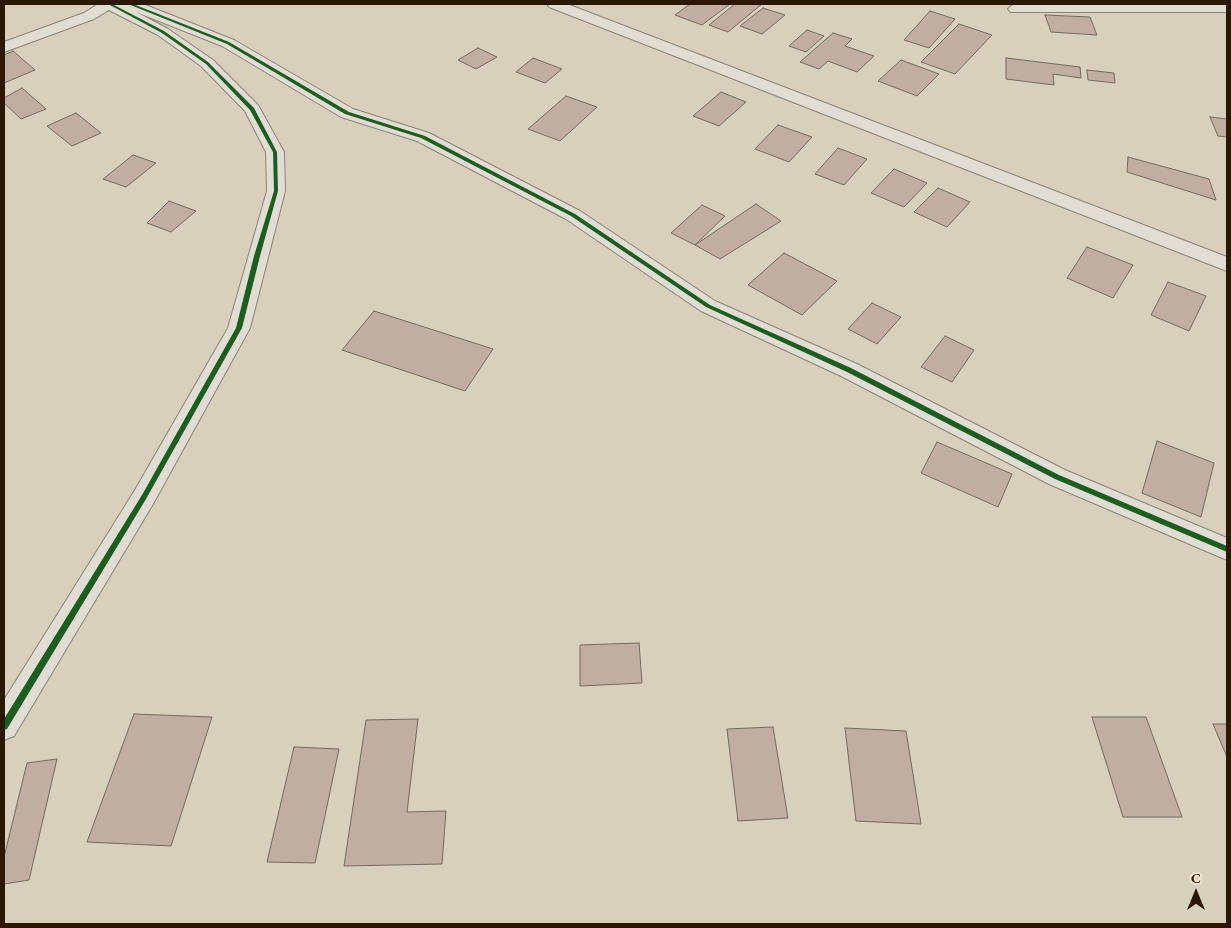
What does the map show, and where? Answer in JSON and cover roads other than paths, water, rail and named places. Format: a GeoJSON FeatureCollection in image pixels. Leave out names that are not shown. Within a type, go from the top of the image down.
{"type":"FeatureCollection","features":[{"type":"Feature","properties":{"kind":"street"},"geometry":{"type":"LineString","coordinates":[[4,47],[89,16],[109,4],[163,32],[207,63],[252,110],[275,152],[276,191],[256,256],[239,328],[144,497],[4,726]]}},
{"type":"Feature","properties":{"kind":"street"},"geometry":{"type":"LineString","coordinates":[[130,4],[228,43],[347,113],[432,141],[573,215],[708,306],[849,370],[1057,477],[1227,548]]}},
{"type":"Feature","properties":{"kind":"street"},"geometry":{"type":"LineString","coordinates":[[554,4],[1227,264]]}},
{"type":"Feature","properties":{"kind":"street"},"geometry":{"type":"LineString","coordinates":[[1016,9],[1227,8]]}}]}
